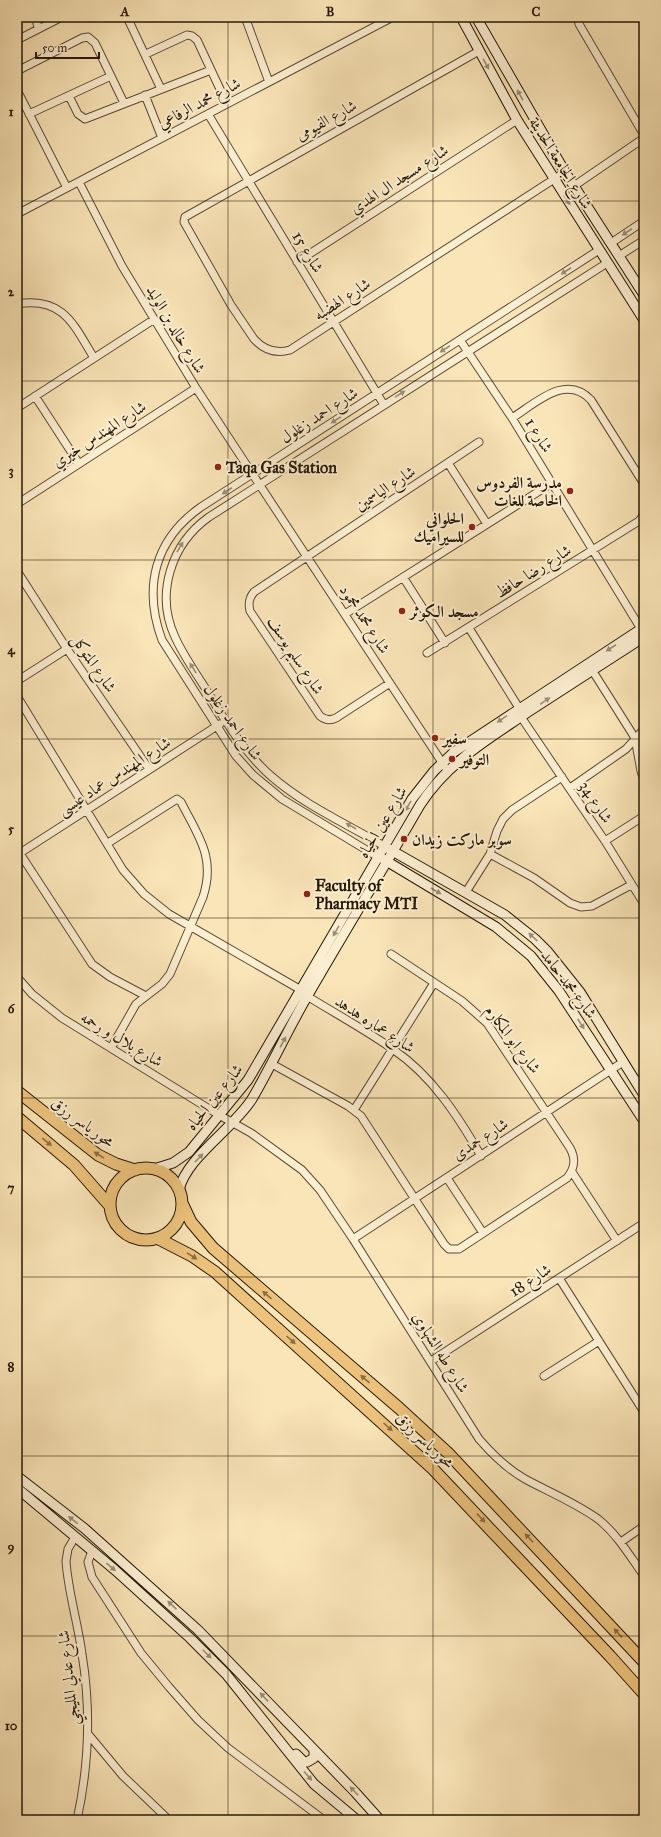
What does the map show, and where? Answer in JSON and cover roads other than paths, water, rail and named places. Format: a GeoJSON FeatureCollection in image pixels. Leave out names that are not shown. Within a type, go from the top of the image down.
{"type":"FeatureCollection","features":[{"type":"Feature","properties":{"kind":"main road","name":"محور ياسر رزق"},"geometry":{"type":"LineString","coordinates":[[17,1091],[98,1155],[116,1164],[135,1170]]}},
{"type":"Feature","properties":{"kind":"main road"},"geometry":{"type":"LineString","coordinates":[[17,1117],[74,1165],[110,1206]]}},
{"type":"Feature","properties":{"kind":"main road"},"geometry":{"type":"LineString","coordinates":[[154,1169],[166,1175],[179,1190],[182,1203],[177,1222],[169,1232],[158,1238],[144,1240],[126,1234],[113,1218],[110,1206],[112,1193],[119,1181],[135,1170],[154,1169]]}},
{"type":"Feature","properties":{"kind":"main road","name":"محور ياسر رزق"},"geometry":{"type":"LineString","coordinates":[[182,1203],[194,1227],[213,1248],[393,1402],[438,1444],[495,1502],[644,1662]]}},
{"type":"Feature","properties":{"kind":"main road","name":"محور ياسر رزق"},"geometry":{"type":"LineString","coordinates":[[158,1238],[192,1256],[214,1272],[409,1446],[470,1507],[644,1694]]}},
{"type":"Feature","properties":{"kind":"street"},"geometry":{"type":"LineString","coordinates":[[36,17],[38,29]]}},
{"type":"Feature","properties":{"kind":"street"},"geometry":{"type":"LineString","coordinates":[[17,40],[62,17]]}},
{"type":"Feature","properties":{"kind":"street"},"geometry":{"type":"LineString","coordinates":[[127,17],[146,54],[161,89]]}},
{"type":"Feature","properties":{"kind":"street"},"geometry":{"type":"LineString","coordinates":[[245,17],[269,82]]}},
{"type":"Feature","properties":{"kind":"street","name":"شارع محمد الرفاعي"},"geometry":{"type":"LineString","coordinates":[[17,214],[393,17]]}},
{"type":"Feature","properties":{"kind":"street","name":"شارع الجامعة الحديثة"},"geometry":{"type":"LineString","coordinates":[[461,17],[517,120],[553,179],[644,320]]}},
{"type":"Feature","properties":{"kind":"street","name":"شارع الجامعة الحديثة"},"geometry":{"type":"LineString","coordinates":[[476,17],[565,172],[644,295]]}},
{"type":"Feature","properties":{"kind":"street"},"geometry":{"type":"LineString","coordinates":[[578,17],[579,24],[644,135]]}},
{"type":"Feature","properties":{"kind":"street"},"geometry":{"type":"LineString","coordinates":[[146,54],[190,35],[197,40],[227,104]]}},
{"type":"Feature","properties":{"kind":"street"},"geometry":{"type":"LineString","coordinates":[[17,71],[85,37],[94,40],[124,103]]}},
{"type":"Feature","properties":{"kind":"street","name":"شارع الفيومى"},"geometry":{"type":"LineString","coordinates":[[187,215],[479,51]]}},
{"type":"Feature","properties":{"kind":"street"},"geometry":{"type":"LineString","coordinates":[[69,96],[78,114],[85,118],[211,70]]}},
{"type":"Feature","properties":{"kind":"street"},"geometry":{"type":"LineString","coordinates":[[29,114],[111,76]]}},
{"type":"Feature","properties":{"kind":"street"},"geometry":{"type":"LineString","coordinates":[[17,90],[67,188]]}},
{"type":"Feature","properties":{"kind":"street"},"geometry":{"type":"LineString","coordinates":[[145,95],[162,138]]}},
{"type":"Feature","properties":{"kind":"street","name":"شارع 15"},"geometry":{"type":"LineString","coordinates":[[208,114],[384,405]]}},
{"type":"Feature","properties":{"kind":"street","name":"شارع مسجد ال الهدي"},"geometry":{"type":"LineString","coordinates":[[297,262],[517,120]]}},
{"type":"Feature","properties":{"kind":"street"},"geometry":{"type":"LineString","coordinates":[[574,186],[644,138]]}},
{"type":"Feature","properties":{"kind":"street","name":"شارع الهضبه"},"geometry":{"type":"LineString","coordinates":[[187,215],[184,218],[184,222],[231,305],[259,344],[270,351],[284,352],[290,350],[334,322],[565,172]]}},
{"type":"Feature","properties":{"kind":"street","name":"شارع خالد بن الوليد"},"geometry":{"type":"LineString","coordinates":[[79,182],[122,266],[153,320],[259,484]]}},
{"type":"Feature","properties":{"kind":"street"},"geometry":{"type":"LineString","coordinates":[[611,243],[644,221]]}},
{"type":"Feature","properties":{"kind":"street"},"geometry":{"type":"LineString","coordinates":[[619,256],[644,240]]}},
{"type":"Feature","properties":{"kind":"street","name":"شارع احمد زغلول"},"geometry":{"type":"LineString","coordinates":[[378,857],[282,799],[262,784],[244,766],[216,727],[162,640],[155,619],[153,591],[159,558],[176,529],[187,517],[599,250]]}},
{"type":"Feature","properties":{"kind":"street","name":"شارع احمد زغلول"},"geometry":{"type":"LineString","coordinates":[[384,846],[288,790],[253,758],[226,721],[174,637],[167,608],[166,593],[168,578],[178,549],[197,525],[222,508],[607,263]]}},
{"type":"Feature","properties":{"kind":"street"},"geometry":{"type":"LineString","coordinates":[[17,304],[38,303],[53,308],[66,315],[72,321],[94,358]]}},
{"type":"Feature","properties":{"kind":"street"},"geometry":{"type":"LineString","coordinates":[[17,408],[153,320]]}},
{"type":"Feature","properties":{"kind":"street","name":"شارع 1"},"geometry":{"type":"LineString","coordinates":[[460,340],[512,418],[643,631]]}},
{"type":"Feature","properties":{"kind":"street","name":"شارع المهندس خيري"},"geometry":{"type":"LineString","coordinates":[[17,504],[196,388]]}},
{"type":"Feature","properties":{"kind":"street"},"geometry":{"type":"LineString","coordinates":[[512,418],[554,391],[568,388],[581,392],[591,400],[644,484]]}},
{"type":"Feature","properties":{"kind":"street"},"geometry":{"type":"LineString","coordinates":[[35,396],[79,464]]}},
{"type":"Feature","properties":{"kind":"street","name":"شارع الياسمين"},"geometry":{"type":"LineString","coordinates":[[307,557],[479,442]]}},
{"type":"Feature","properties":{"kind":"street"},"geometry":{"type":"LineString","coordinates":[[448,463],[487,524]]}},
{"type":"Feature","properties":{"kind":"street"},"geometry":{"type":"LineString","coordinates":[[345,614],[552,483]]}},
{"type":"Feature","properties":{"kind":"street","name":"شارع محمد محمود"},"geometry":{"type":"LineString","coordinates":[[259,484],[445,766]]}},
{"type":"Feature","properties":{"kind":"street"},"geometry":{"type":"LineString","coordinates":[[215,498],[222,508]]}},
{"type":"Feature","properties":{"kind":"street","name":"شارع رضا حافظ"},"geometry":{"type":"LineString","coordinates":[[427,653],[639,521],[644,514]]}},
{"type":"Feature","properties":{"kind":"street","name":"شارع سليم يوسف"},"geometry":{"type":"LineString","coordinates":[[307,557],[254,592],[249,601],[250,611],[323,719],[332,720],[336,718],[390,684]]}},
{"type":"Feature","properties":{"kind":"street","name":"شارع المتوكل"},"geometry":{"type":"LineString","coordinates":[[17,571],[67,649],[149,770]]}},
{"type":"Feature","properties":{"kind":"street"},"geometry":{"type":"LineString","coordinates":[[403,577],[444,643]]}},
{"type":"Feature","properties":{"kind":"street"},"geometry":{"type":"LineString","coordinates":[[468,628],[519,708]]}},
{"type":"Feature","properties":{"kind":"street","name":"شارع عين الحياه"},"geometry":{"type":"LineString","coordinates":[[179,1190],[183,1178],[190,1167],[233,1122],[251,1100],[272,1064],[304,993],[384,846],[419,789],[445,766],[459,760],[592,670],[643,631]]}},
{"type":"Feature","properties":{"kind":"street","name":"شارع عين الحياه"},"geometry":{"type":"LineString","coordinates":[[154,1169],[167,1166],[184,1156],[254,1073],[394,851],[424,798],[454,752],[519,708],[643,631]]}},
{"type":"Feature","properties":{"kind":"street"},"geometry":{"type":"LineString","coordinates":[[17,681],[67,649]]}},
{"type":"Feature","properties":{"kind":"street"},"geometry":{"type":"LineString","coordinates":[[592,670],[635,738],[640,771],[644,780]]}},
{"type":"Feature","properties":{"kind":"street","name":"شارع عماره هدهد"},"geometry":{"type":"LineString","coordinates":[[17,696],[108,843],[123,870],[144,894],[169,914],[304,993],[394,1050],[411,1064],[442,1096],[464,1126],[481,1156]]}},
{"type":"Feature","properties":{"kind":"street","name":"شارع 34"},"geometry":{"type":"LineString","coordinates":[[521,717],[605,841],[644,904]]}},
{"type":"Feature","properties":{"kind":"street","name":"شارع المهندس عماد عيسى"},"geometry":{"type":"LineString","coordinates":[[18,852],[87,810],[226,721]]}},
{"type":"Feature","properties":{"kind":"street"},"geometry":{"type":"LineString","coordinates":[[570,788],[626,749],[644,729]]}},
{"type":"Feature","properties":{"kind":"street"},"geometry":{"type":"LineString","coordinates":[[466,892],[490,854],[499,825],[507,814],[562,777]]}},
{"type":"Feature","properties":{"kind":"street"},"geometry":{"type":"LineString","coordinates":[[282,799],[288,790]]}},
{"type":"Feature","properties":{"kind":"street"},"geometry":{"type":"LineString","coordinates":[[108,843],[174,799],[180,800],[206,854],[208,866],[207,885],[170,974],[157,988],[146,996],[132,1010],[111,1048]]}},
{"type":"Feature","properties":{"kind":"street"},"geometry":{"type":"LineString","coordinates":[[605,841],[644,816]]}},
{"type":"Feature","properties":{"kind":"street","name":"شارع محمد حامد"},"geometry":{"type":"LineString","coordinates":[[384,846],[505,914],[535,939],[548,952],[580,992],[644,1095]]}},
{"type":"Feature","properties":{"kind":"street"},"geometry":{"type":"LineString","coordinates":[[18,852],[92,964],[103,974],[146,996]]}},
{"type":"Feature","properties":{"kind":"street"},"geometry":{"type":"LineString","coordinates":[[490,854],[534,878],[570,904],[581,907],[597,904],[631,885]]}},
{"type":"Feature","properties":{"kind":"street","name":"شارع محمد حامد"},"geometry":{"type":"LineString","coordinates":[[378,857],[496,927],[520,946],[541,967],[559,991],[643,1116]]}},
{"type":"Feature","properties":{"kind":"street","name":"شارع ابو المكارم"},"geometry":{"type":"LineString","coordinates":[[391,954],[462,1001],[487,1023],[547,1111],[574,1155],[572,1172]]}},
{"type":"Feature","properties":{"kind":"street","name":"شارع بلال و رحمه"},"geometry":{"type":"LineString","coordinates":[[17,978],[32,994],[62,1018],[219,1115],[233,1122]]}},
{"type":"Feature","properties":{"kind":"street"},"geometry":{"type":"LineString","coordinates":[[354,1110],[394,1050],[434,983]]}},
{"type":"Feature","properties":{"kind":"street","name":"شارع حمدى"},"geometry":{"type":"LineString","coordinates":[[353,1239],[623,1062]]}},
{"type":"Feature","properties":{"kind":"street"},"geometry":{"type":"LineString","coordinates":[[272,1064],[354,1110],[366,1123],[449,1249],[459,1249],[567,1178],[572,1172],[617,1241]]}},
{"type":"Feature","properties":{"kind":"street","name":"شارع طه الشهاوي"},"geometry":{"type":"LineString","coordinates":[[233,1122],[251,1132],[302,1170],[320,1190],[431,1361],[479,1439],[492,1454],[508,1468],[525,1479],[597,1519],[621,1542],[644,1576]]}},
{"type":"Feature","properties":{"kind":"street"},"geometry":{"type":"LineString","coordinates":[[447,1178],[484,1233]]}},
{"type":"Feature","properties":{"kind":"street","name":"شارع 18"},"geometry":{"type":"LineString","coordinates":[[431,1361],[644,1223]]}},
{"type":"Feature","properties":{"kind":"street"},"geometry":{"type":"LineString","coordinates":[[559,1278],[644,1412]]}},
{"type":"Feature","properties":{"kind":"street"},"geometry":{"type":"LineString","coordinates":[[544,1376],[599,1341]]}},
{"type":"Feature","properties":{"kind":"street"},"geometry":{"type":"LineString","coordinates":[[17,1476],[84,1528],[169,1603],[232,1664],[314,1751],[365,1802],[380,1820]]}},
{"type":"Feature","properties":{"kind":"street"},"geometry":{"type":"LineString","coordinates":[[17,1488],[171,1620],[208,1656],[226,1674],[314,1784],[357,1820]]}},
{"type":"Feature","properties":{"kind":"street"},"geometry":{"type":"LineString","coordinates":[[621,1542],[644,1526]]}},
{"type":"Feature","properties":{"kind":"street","name":"شارع عدلي المليجي"},"geometry":{"type":"LineString","coordinates":[[75,1537],[68,1549],[66,1561],[82,1655],[88,1734],[86,1762],[77,1820]]}},
{"type":"Feature","properties":{"kind":"street"},"geometry":{"type":"LineString","coordinates":[[92,1551],[88,1562],[92,1577],[141,1653],[169,1687],[198,1720],[228,1748],[324,1820]]}},
{"type":"Feature","properties":{"kind":"street"},"geometry":{"type":"LineString","coordinates":[[88,1734],[123,1776],[169,1820]]}},
{"type":"Feature","properties":{"kind":"street"},"geometry":{"type":"LineString","coordinates":[[286,1748],[304,1762],[308,1762],[314,1758],[314,1751]]}},
{"type":"Feature","properties":{"kind":"place","name":"Taqa Gas Station"},"geometry":{"type":"Point","coordinates":[218,467]}},
{"type":"Feature","properties":{"kind":"place","name":"مدرسة الفردوس الخاصة للغات"},"geometry":{"type":"Point","coordinates":[570,491]}},
{"type":"Feature","properties":{"kind":"place","name":"الحلواني للسيراميك"},"geometry":{"type":"Point","coordinates":[472,527]}},
{"type":"Feature","properties":{"kind":"place","name":"مسجد الكوثر"},"geometry":{"type":"Point","coordinates":[402,611]}},
{"type":"Feature","properties":{"kind":"place","name":"سفير"},"geometry":{"type":"Point","coordinates":[435,738]}},
{"type":"Feature","properties":{"kind":"place","name":"التوفير"},"geometry":{"type":"Point","coordinates":[452,759]}},
{"type":"Feature","properties":{"kind":"place","name":"سوبر ماركت زيدان"},"geometry":{"type":"Point","coordinates":[404,839]}},
{"type":"Feature","properties":{"kind":"place","name":"Faculty of Pharmacy MTI"},"geometry":{"type":"Point","coordinates":[307,894]}}]}
